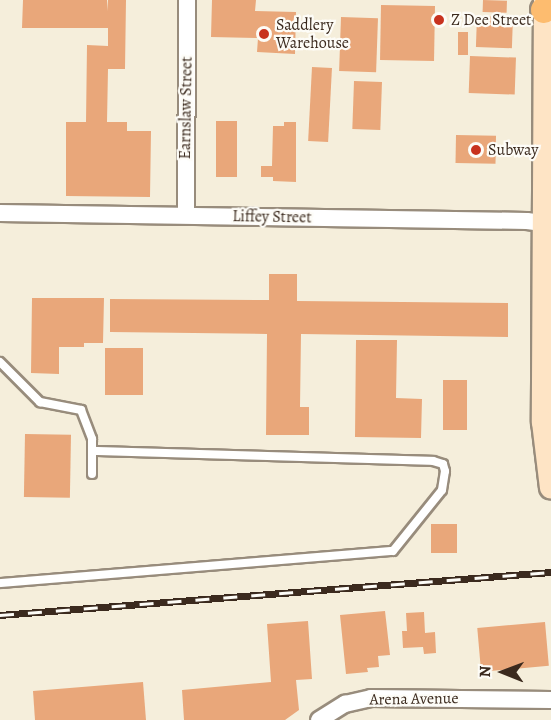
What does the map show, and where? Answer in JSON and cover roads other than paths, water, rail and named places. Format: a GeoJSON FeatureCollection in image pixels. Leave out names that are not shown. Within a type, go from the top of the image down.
{"type":"FeatureCollection","features":[{"type":"Feature","properties":{"kind":"main road"},"geometry":{"type":"LineString","coordinates":[[547,5],[547,224],[543,422],[551,488]]}},
{"type":"Feature","properties":{"kind":"street","name":"Earnslaw Street"},"geometry":{"type":"LineString","coordinates":[[186,215],[187,0]]}},
{"type":"Feature","properties":{"kind":"street","name":"Liffey Street"},"geometry":{"type":"LineString","coordinates":[[0,213],[547,224]]}},
{"type":"Feature","properties":{"kind":"street","name":"Arena Avenue"},"geometry":{"type":"LineString","coordinates":[[319,720],[345,704],[371,698],[551,700]]}},
{"type":"Feature","properties":{"kind":"lane"},"geometry":{"type":"LineString","coordinates":[[0,362],[40,402],[81,410],[92,439],[92,474]]}},
{"type":"Feature","properties":{"kind":"lane"},"geometry":{"type":"LineString","coordinates":[[0,583],[393,551],[442,490],[445,471],[442,464],[433,461],[93,451]]}},
{"type":"Feature","properties":{"kind":"railway"},"geometry":{"type":"LineString","coordinates":[[0,615],[551,572]]}},
{"type":"Feature","properties":{"kind":"place","name":"Z Dee Street"},"geometry":{"type":"Point","coordinates":[439,20]}},
{"type":"Feature","properties":{"kind":"place","name":"Saddlery Warehouse"},"geometry":{"type":"Point","coordinates":[264,34]}},
{"type":"Feature","properties":{"kind":"place","name":"Subway"},"geometry":{"type":"Point","coordinates":[476,150]}}]}
